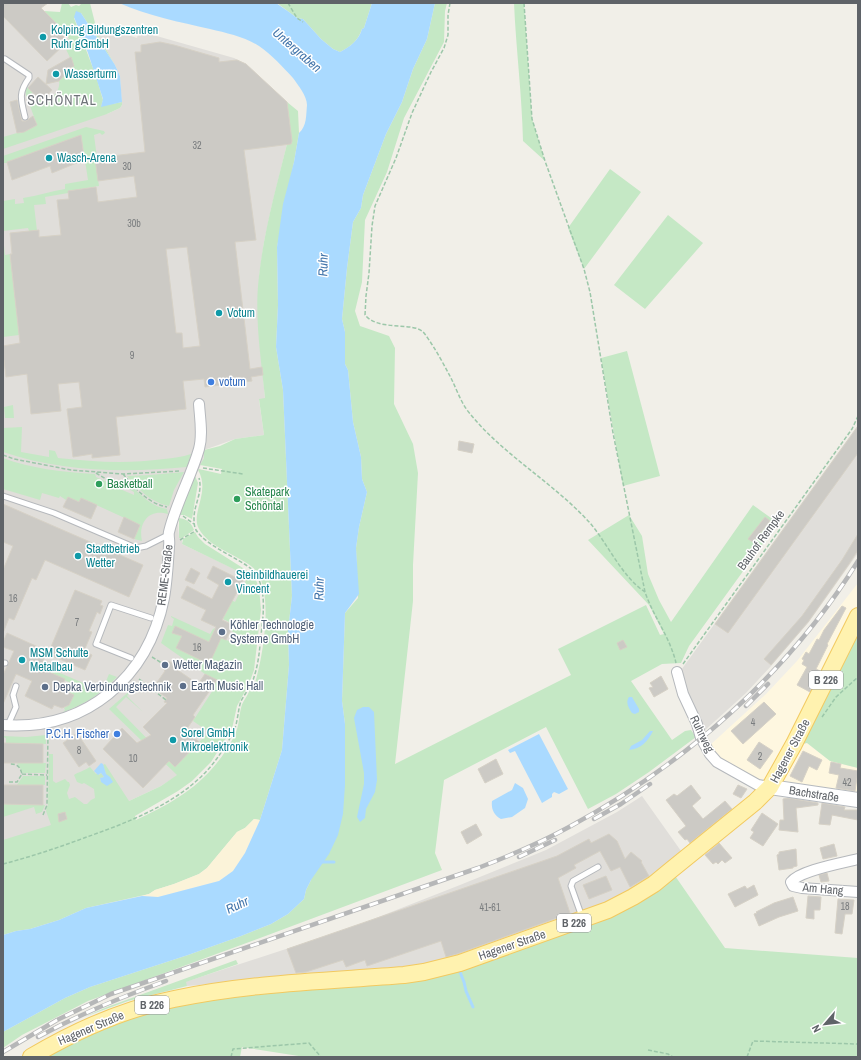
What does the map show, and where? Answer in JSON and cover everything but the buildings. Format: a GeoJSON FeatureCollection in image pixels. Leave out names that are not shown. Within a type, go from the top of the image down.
{"type":"FeatureCollection","features":[{"type":"Feature","properties":{"kind":"main road","name":"Hagener Straße"},"geometry":{"type":"LineString","coordinates":[[31,1057],[72,1034],[103,1020],[173,999],[260,986],[396,976],[424,972],[460,963],[583,919],[608,910],[633,897],[654,884],[755,802],[770,787],[778,776],[858,616]]}},
{"type":"Feature","properties":{"kind":"street","name":"REME-Straße"},"geometry":{"type":"LineString","coordinates":[[5,725],[27,726],[48,723],[63,720],[79,713],[103,699],[129,675],[144,652],[154,633],[162,607],[168,563],[169,538],[174,513],[199,449],[201,431],[199,404]]}},
{"type":"Feature","properties":{"kind":"street","name":"Ruhrweg"},"geometry":{"type":"LineString","coordinates":[[677,672],[683,694],[701,738],[710,754],[717,762],[758,785],[770,787]]}},
{"type":"Feature","properties":{"kind":"street","name":"Bachstraße"},"geometry":{"type":"LineString","coordinates":[[770,787],[858,800]]}},
{"type":"Feature","properties":{"kind":"street","name":"Am Hang"},"geometry":{"type":"LineString","coordinates":[[858,859],[819,868],[802,874],[791,882],[793,886],[802,888],[858,892]]}},
{"type":"Feature","properties":{"kind":"lane"},"geometry":{"type":"LineString","coordinates":[[5,59],[29,75],[29,78],[24,84],[20,94],[25,117]]}},
{"type":"Feature","properties":{"kind":"lane"},"geometry":{"type":"LineString","coordinates":[[3,496],[54,513],[136,548],[169,538]]}},
{"type":"Feature","properties":{"kind":"lane"},"geometry":{"type":"LineString","coordinates":[[131,658],[96,644],[111,605],[151,618]]}},
{"type":"Feature","properties":{"kind":"lane"},"geometry":{"type":"LineString","coordinates":[[5,725],[16,707],[13,695],[16,686]]}},
{"type":"Feature","properties":{"kind":"lane"},"geometry":{"type":"LineString","coordinates":[[583,919],[571,886],[573,881],[598,867]]}},
{"type":"Feature","properties":{"kind":"path"},"geometry":{"type":"LineString","coordinates":[[288,3],[297,18],[303,22]]}},
{"type":"Feature","properties":{"kind":"path"},"geometry":{"type":"LineString","coordinates":[[450,3],[448,15],[448,35],[444,48],[412,113],[396,158],[375,206],[365,315],[370,320],[388,326],[415,328],[422,331],[451,377],[466,409],[494,440],[585,519],[598,534],[630,579],[645,592]]}},
{"type":"Feature","properties":{"kind":"path"},"geometry":{"type":"LineString","coordinates":[[524,3],[532,119],[547,168],[584,269],[590,292],[613,433],[645,592],[649,604],[673,651],[677,672]]}},
{"type":"Feature","properties":{"kind":"path","name":"Bauhof Rempke"},"geometry":{"type":"LineString","coordinates":[[677,672],[852,429],[858,416]]}},
{"type":"Feature","properties":{"kind":"path"},"geometry":{"type":"LineString","coordinates":[[3,455],[37,464],[71,470],[94,472],[123,474],[192,467],[243,474]]}},
{"type":"Feature","properties":{"kind":"path"},"geometry":{"type":"LineString","coordinates":[[3,864],[56,848],[133,820],[175,796],[192,785],[206,772],[219,756],[235,727],[241,702],[253,680],[258,660],[264,615],[262,593],[257,575],[254,571],[205,540],[196,530],[194,515],[200,490],[200,480],[192,467]]}},
{"type":"Feature","properties":{"kind":"path"},"geometry":{"type":"LineString","coordinates":[[94,472],[111,482],[121,485],[129,481]]}},
{"type":"Feature","properties":{"kind":"path"},"geometry":{"type":"LineString","coordinates":[[123,474],[142,495],[160,505],[168,507],[174,513],[184,516],[194,524]]}},
{"type":"Feature","properties":{"kind":"path"},"geometry":{"type":"LineString","coordinates":[[169,538],[182,540],[196,530]]}},
{"type":"Feature","properties":{"kind":"path"},"geometry":{"type":"LineString","coordinates":[[144,652],[166,665]]}},
{"type":"Feature","properties":{"kind":"path"},"geometry":{"type":"LineString","coordinates":[[819,723],[836,697],[858,677]]}},
{"type":"Feature","properties":{"kind":"path"},"geometry":{"type":"LineString","coordinates":[[139,679],[166,700]]}},
{"type":"Feature","properties":{"kind":"path"},"geometry":{"type":"LineString","coordinates":[[43,815],[47,805],[48,723]]}},
{"type":"Feature","properties":{"kind":"path"},"geometry":{"type":"LineString","coordinates":[[9,782],[17,782],[22,774],[17,765],[10,764]]}},
{"type":"Feature","properties":{"kind":"path"},"geometry":{"type":"LineString","coordinates":[[22,774],[47,775]]}},
{"type":"Feature","properties":{"kind":"path"},"geometry":{"type":"LineString","coordinates":[[746,1057],[753,1040],[858,1044]]}},
{"type":"Feature","properties":{"kind":"path"},"geometry":{"type":"LineString","coordinates":[[231,1057],[232,1049],[309,1043],[320,1057]]}},
{"type":"Feature","properties":{"kind":"path"},"geometry":{"type":"LineString","coordinates":[[648,1050],[668,1054],[673,1057]]}},
{"type":"Feature","properties":{"kind":"shaded area"},"geometry":{"type":"Polygon","coordinates":[[[3,3],[36,3],[62,29],[69,39],[107,114],[120,108],[122,105],[120,76],[98,35],[110,29],[137,38],[139,31],[234,58],[246,64],[287,102],[292,141],[291,144],[287,144],[271,209],[259,277],[258,319],[265,399],[259,400],[264,435],[235,439],[204,450],[204,458],[185,493],[178,523],[179,538],[182,538],[182,544],[249,576],[225,714],[178,775],[161,786],[129,801],[3,843],[3,3]]]}},
{"type":"Feature","properties":{"kind":"shaded area"},"geometry":{"type":"Polygon","coordinates":[[[858,425],[858,553],[809,622],[772,665],[746,693],[704,731],[679,673],[858,425]]]}},
{"type":"Feature","properties":{"kind":"shaded area"},"geometry":{"type":"Polygon","coordinates":[[[858,583],[858,607],[792,743],[766,779],[757,779],[722,761],[709,746],[766,694],[797,661],[858,583]]]}},
{"type":"Feature","properties":{"kind":"shaded area"},"geometry":{"type":"Polygon","coordinates":[[[807,743],[830,761],[858,768],[858,797],[780,784],[797,745],[807,743]]]}},
{"type":"Feature","properties":{"kind":"shaded area"},"geometry":{"type":"Polygon","coordinates":[[[642,796],[686,858],[654,884],[491,948],[417,966],[187,986],[185,982],[353,927],[546,850],[617,812],[642,796]]]}},
{"type":"Feature","properties":{"kind":"green space"},"geometry":{"type":"Polygon","coordinates":[[[62,3],[68,3],[71,7],[76,5],[79,6],[82,3],[90,3],[98,35],[115,65],[81,13],[74,18],[96,76],[103,100],[101,106],[122,102],[122,105],[120,108],[107,114],[3,149],[3,137],[24,131],[37,125],[26,95],[25,90],[27,87],[33,93],[31,94],[35,98],[37,97],[45,104],[53,97],[59,88],[59,81],[63,77],[63,72],[74,66],[64,45],[69,39],[62,29],[44,11],[60,12],[62,3]]]}},
{"type":"Feature","properties":{"kind":"green space"},"geometry":{"type":"Polygon","coordinates":[[[277,3],[372,3],[364,28],[350,46],[340,52],[333,49],[321,39],[303,19],[297,18],[277,3]]]}},
{"type":"Feature","properties":{"kind":"green space"},"geometry":{"type":"Polygon","coordinates":[[[435,3],[447,3],[445,11],[444,42],[404,118],[387,172],[365,220],[362,282],[355,311],[360,326],[389,336],[395,348],[394,404],[413,444],[418,473],[413,565],[413,601],[395,764],[571,675],[558,649],[646,605],[660,635],[664,634],[649,605],[588,540],[629,515],[642,536],[648,574],[659,600],[671,622],[753,505],[778,523],[689,646],[681,663],[662,664],[631,681],[672,740],[685,731],[691,730],[696,737],[649,772],[616,794],[588,809],[546,727],[444,780],[435,853],[442,870],[88,1001],[22,1035],[3,1048],[3,1032],[65,998],[90,987],[188,955],[271,924],[288,914],[304,899],[306,890],[311,880],[345,724],[342,701],[345,613],[358,598],[356,548],[367,492],[362,479],[361,457],[353,422],[348,370],[345,364],[345,332],[342,319],[353,222],[361,208],[363,195],[386,134],[402,102],[413,69],[427,39],[435,3]]]}},
{"type":"Feature","properties":{"kind":"green space"},"geometry":{"type":"Polygon","coordinates":[[[514,3],[524,3],[532,119],[545,161],[523,141],[514,3]]]}},
{"type":"Feature","properties":{"kind":"green space"},"geometry":{"type":"Polygon","coordinates":[[[287,102],[298,111],[299,133],[277,247],[278,305],[276,347],[283,390],[292,596],[288,631],[289,665],[282,750],[260,820],[254,819],[245,828],[237,832],[207,868],[199,874],[155,890],[149,894],[86,908],[59,920],[3,935],[3,840],[51,825],[46,811],[48,804],[49,754],[53,754],[53,781],[56,783],[65,779],[69,782],[70,785],[67,793],[69,799],[75,797],[84,804],[87,804],[95,798],[94,789],[84,783],[82,784],[77,782],[74,775],[90,767],[96,774],[98,773],[99,775],[101,773],[104,777],[100,778],[101,782],[106,774],[103,765],[105,764],[129,801],[161,786],[177,775],[109,709],[132,689],[127,696],[143,712],[126,697],[116,707],[175,767],[209,732],[193,721],[213,690],[211,688],[217,680],[205,674],[161,643],[168,625],[172,626],[174,619],[171,616],[210,634],[215,628],[213,634],[233,643],[235,639],[234,633],[231,630],[229,622],[223,619],[228,609],[222,606],[224,596],[235,602],[248,576],[182,544],[183,539],[195,532],[205,544],[254,575],[259,588],[261,610],[254,670],[249,684],[237,706],[232,729],[211,762],[192,781],[178,791],[135,816],[136,820],[186,792],[203,778],[219,761],[237,729],[240,711],[249,692],[250,686],[255,683],[264,639],[265,604],[263,588],[259,575],[251,566],[209,541],[199,529],[197,516],[202,494],[202,486],[198,470],[221,474],[222,469],[200,465],[204,458],[204,450],[220,446],[235,439],[264,435],[259,399],[265,398],[257,306],[259,276],[271,210],[287,144],[291,144],[292,141],[287,102]]]}},
{"type":"Feature","properties":{"kind":"green space"},"geometry":{"type":"Polygon","coordinates":[[[86,127],[104,131],[105,133],[102,135],[100,133],[94,135],[97,158],[95,159],[99,186],[68,191],[68,193],[45,197],[46,204],[34,205],[37,231],[29,231],[28,228],[3,231],[3,201],[15,199],[15,204],[24,203],[23,198],[65,189],[65,184],[88,180],[81,135],[7,163],[3,163],[3,156],[86,127]]]}},
{"type":"Feature","properties":{"kind":"green space"},"geometry":{"type":"Polygon","coordinates":[[[610,169],[641,192],[584,269],[568,228],[610,169]]]}},
{"type":"Feature","properties":{"kind":"green space"},"geometry":{"type":"Polygon","coordinates":[[[668,215],[703,243],[645,309],[614,285],[668,215]]]}},
{"type":"Feature","properties":{"kind":"green space"},"geometry":{"type":"Polygon","coordinates":[[[3,236],[5,255],[10,254],[19,335],[3,337],[3,236]]]}},
{"type":"Feature","properties":{"kind":"green space"},"geometry":{"type":"Polygon","coordinates":[[[627,351],[660,476],[623,486],[601,358],[627,351]]]}},
{"type":"Feature","properties":{"kind":"green space"},"geometry":{"type":"Polygon","coordinates":[[[13,405],[14,418],[5,418],[4,407],[13,405]]]}},
{"type":"Feature","properties":{"kind":"green space"},"geometry":{"type":"Polygon","coordinates":[[[22,427],[21,452],[49,457],[49,450],[55,451],[58,458],[111,462],[151,461],[191,454],[187,467],[164,469],[117,470],[48,464],[3,452],[3,428],[22,427]]]}},
{"type":"Feature","properties":{"kind":"green space"},"geometry":{"type":"Polygon","coordinates":[[[3,458],[25,465],[60,471],[95,474],[96,477],[107,482],[106,483],[134,495],[134,492],[125,487],[127,484],[130,485],[151,503],[167,509],[168,514],[155,513],[150,515],[143,523],[141,535],[142,541],[134,539],[140,525],[81,498],[79,502],[68,497],[66,500],[60,496],[59,498],[42,493],[40,500],[3,489],[3,458]]]}},
{"type":"Feature","properties":{"kind":"green space"},"geometry":{"type":"Polygon","coordinates":[[[184,472],[174,490],[169,506],[156,502],[141,491],[127,476],[150,475],[184,472]]]}},
{"type":"Feature","properties":{"kind":"green space"},"geometry":{"type":"Polygon","coordinates":[[[195,476],[198,483],[192,519],[184,515],[179,515],[185,493],[195,476]]]}},
{"type":"Feature","properties":{"kind":"green space"},"geometry":{"type":"Polygon","coordinates":[[[179,518],[188,521],[194,530],[182,538],[179,538],[179,518]]]}},
{"type":"Feature","properties":{"kind":"green space"},"geometry":{"type":"Polygon","coordinates":[[[858,626],[858,768],[830,761],[807,743],[797,745],[858,626]]]}},
{"type":"Feature","properties":{"kind":"green space"},"geometry":{"type":"Polygon","coordinates":[[[39,664],[102,691],[85,702],[63,712],[65,710],[64,708],[69,705],[74,695],[68,692],[71,683],[41,669],[31,684],[39,664]]]}},
{"type":"Feature","properties":{"kind":"green space"},"geometry":{"type":"Polygon","coordinates":[[[109,674],[117,677],[111,683],[102,691],[109,674]]]}},
{"type":"Feature","properties":{"kind":"green space"},"geometry":{"type":"Polygon","coordinates":[[[46,735],[46,744],[6,743],[6,738],[3,737],[26,737],[46,735]]]}},
{"type":"Feature","properties":{"kind":"green space"},"geometry":{"type":"Polygon","coordinates":[[[17,763],[46,763],[45,773],[23,773],[17,763]]]}},
{"type":"Feature","properties":{"kind":"green space"},"geometry":{"type":"Polygon","coordinates":[[[23,776],[45,776],[45,785],[17,785],[23,776]]]}},
{"type":"Feature","properties":{"kind":"green space"},"geometry":{"type":"Polygon","coordinates":[[[3,804],[45,805],[42,812],[36,814],[34,807],[3,817],[3,804]]]}},
{"type":"Feature","properties":{"kind":"green space"},"geometry":{"type":"Polygon","coordinates":[[[671,870],[725,948],[858,958],[858,1057],[305,1057],[242,1047],[240,1057],[44,1057],[75,1040],[106,1027],[176,1006],[215,999],[411,978],[552,931],[671,870]]]}},
{"type":"Feature","properties":{"kind":"green space"},"geometry":{"type":"Polygon","coordinates":[[[236,960],[238,964],[186,982],[187,986],[128,1001],[84,1017],[107,1007],[236,960]]]}},
{"type":"Feature","properties":{"kind":"sand"},"geometry":{"type":"Polygon","coordinates":[[[254,819],[260,820],[245,853],[233,871],[219,881],[158,897],[142,896],[199,874],[207,868],[237,832],[245,828],[254,819]]]}},
{"type":"Feature","properties":{"kind":"water"},"geometry":{"type":"Polygon","coordinates":[[[119,3],[276,3],[297,18],[303,19],[321,39],[333,49],[340,52],[351,45],[359,37],[362,29],[364,28],[372,3],[435,3],[427,39],[413,69],[402,102],[386,134],[363,195],[361,208],[353,222],[347,268],[342,319],[345,332],[345,364],[348,370],[353,422],[361,457],[362,479],[367,492],[356,548],[359,594],[345,613],[342,701],[345,724],[345,785],[343,814],[338,835],[329,854],[311,880],[306,890],[304,899],[288,914],[271,924],[188,955],[90,987],[65,998],[3,1032],[3,935],[59,920],[86,908],[142,896],[158,897],[219,881],[233,871],[245,853],[260,820],[282,750],[289,665],[288,631],[292,596],[283,390],[276,347],[278,305],[277,247],[283,204],[294,162],[299,133],[302,130],[306,120],[307,102],[302,91],[293,78],[273,57],[254,43],[229,34],[153,15],[119,3]]]}},
{"type":"Feature","properties":{"kind":"water"},"geometry":{"type":"Polygon","coordinates":[[[76,11],[81,13],[115,65],[120,76],[122,102],[101,107],[103,99],[74,17],[76,11]]]}},
{"type":"Feature","properties":{"kind":"water"},"geometry":{"type":"Polygon","coordinates":[[[629,697],[632,697],[639,709],[639,712],[635,714],[632,713],[628,705],[627,701],[629,697]]]}},
{"type":"Feature","properties":{"kind":"water"},"geometry":{"type":"Polygon","coordinates":[[[363,707],[369,707],[374,712],[377,780],[375,792],[366,809],[365,818],[360,822],[357,817],[364,784],[364,773],[354,718],[357,710],[363,707]]]}},
{"type":"Feature","properties":{"kind":"water"},"geometry":{"type":"Polygon","coordinates":[[[650,731],[653,731],[644,744],[629,750],[631,746],[642,740],[650,731]]]}},
{"type":"Feature","properties":{"kind":"water"},"geometry":{"type":"Polygon","coordinates":[[[539,734],[568,789],[559,794],[554,792],[552,797],[542,803],[515,751],[510,753],[508,750],[539,734]]]}},
{"type":"Feature","properties":{"kind":"water"},"geometry":{"type":"Polygon","coordinates":[[[101,763],[103,764],[106,774],[113,782],[107,786],[101,782],[100,778],[104,777],[101,773],[98,775],[94,771],[101,763]]]}},
{"type":"Feature","properties":{"kind":"water"},"geometry":{"type":"Polygon","coordinates":[[[515,783],[523,788],[528,799],[525,808],[512,817],[501,819],[496,816],[494,812],[492,801],[512,790],[515,783]]]}},
{"type":"Feature","properties":{"kind":"waterway"},"geometry":{"type":"LineString","coordinates":[[320,862],[334,862]]}},
{"type":"Feature","properties":{"kind":"waterway"},"geometry":{"type":"LineString","coordinates":[[460,972],[473,1007]]}},
{"type":"Feature","properties":{"kind":"railway"},"geometry":{"type":"LineString","coordinates":[[3,1052],[57,1020],[111,994],[478,868],[524,849],[569,827],[612,802],[653,775],[693,745],[731,713],[767,678],[800,641],[830,602],[858,561]]}},
{"type":"Feature","properties":{"kind":"railway"},"geometry":{"type":"LineString","coordinates":[[746,706],[768,684]]}},
{"type":"Feature","properties":{"kind":"railway"},"geometry":{"type":"LineString","coordinates":[[594,819],[621,804],[650,784]]}},
{"type":"Feature","properties":{"kind":"railway"},"geometry":{"type":"LineString","coordinates":[[519,857],[555,840]]}},
{"type":"Feature","properties":{"kind":"railway"},"geometry":{"type":"LineString","coordinates":[[38,1037],[101,1006],[166,981]]}},
{"type":"Feature","properties":{"kind":"place","name":"Kolping Bildungszentren Ruhr gGmbH"},"geometry":{"type":"Point","coordinates":[43,37]}},
{"type":"Feature","properties":{"kind":"place","name":"Wasserturm"},"geometry":{"type":"Point","coordinates":[56,74]}},
{"type":"Feature","properties":{"kind":"place","name":"Wasch-Arena"},"geometry":{"type":"Point","coordinates":[49,158]}},
{"type":"Feature","properties":{"kind":"place","name":"Votum"},"geometry":{"type":"Point","coordinates":[219,313]}},
{"type":"Feature","properties":{"kind":"place","name":"votum"},"geometry":{"type":"Point","coordinates":[211,382]}},
{"type":"Feature","properties":{"kind":"place","name":"Basketball"},"geometry":{"type":"Point","coordinates":[99,484]}},
{"type":"Feature","properties":{"kind":"place","name":"Skatepark Schöntal"},"geometry":{"type":"Point","coordinates":[237,499]}},
{"type":"Feature","properties":{"kind":"place","name":"Stadtbetrieb Wetter"},"geometry":{"type":"Point","coordinates":[78,556]}},
{"type":"Feature","properties":{"kind":"place","name":"Steinbildhauerei Vincent"},"geometry":{"type":"Point","coordinates":[228,582]}},
{"type":"Feature","properties":{"kind":"place","name":"Köhler Technologie Systeme GmbH"},"geometry":{"type":"Point","coordinates":[222,632]}},
{"type":"Feature","properties":{"kind":"place","name":"MSM Schulte Metallbau"},"geometry":{"type":"Point","coordinates":[22,660]}},
{"type":"Feature","properties":{"kind":"place","name":"Wetter Magazin"},"geometry":{"type":"Point","coordinates":[165,665]}},
{"type":"Feature","properties":{"kind":"place","name":"Earth Music Hall"},"geometry":{"type":"Point","coordinates":[183,686]}},
{"type":"Feature","properties":{"kind":"place","name":"Depka Verbindungstechnik"},"geometry":{"type":"Point","coordinates":[45,687]}},
{"type":"Feature","properties":{"kind":"place","name":"P.C.H. Fischer"},"geometry":{"type":"Point","coordinates":[117,734]}},
{"type":"Feature","properties":{"kind":"place","name":"Sorel GmbH Mikroelektronik"},"geometry":{"type":"Point","coordinates":[173,740]}},
{"type":"Feature","properties":{"kind":"district","name":"SCHÖNTAL"},"geometry":{"type":"Point","coordinates":[62,100]}},
{"type":"Feature","properties":{"kind":"water label","name":"Untergraben"},"geometry":{"type":"Point","coordinates":[297,50]}},
{"type":"Feature","properties":{"kind":"water label","name":"Ruhr"},"geometry":{"type":"Point","coordinates":[323,265]}},
{"type":"Feature","properties":{"kind":"water label","name":"Ruhr"},"geometry":{"type":"Point","coordinates":[319,589]}},
{"type":"Feature","properties":{"kind":"water label","name":"Ruhr"},"geometry":{"type":"Point","coordinates":[237,905]}}]}
